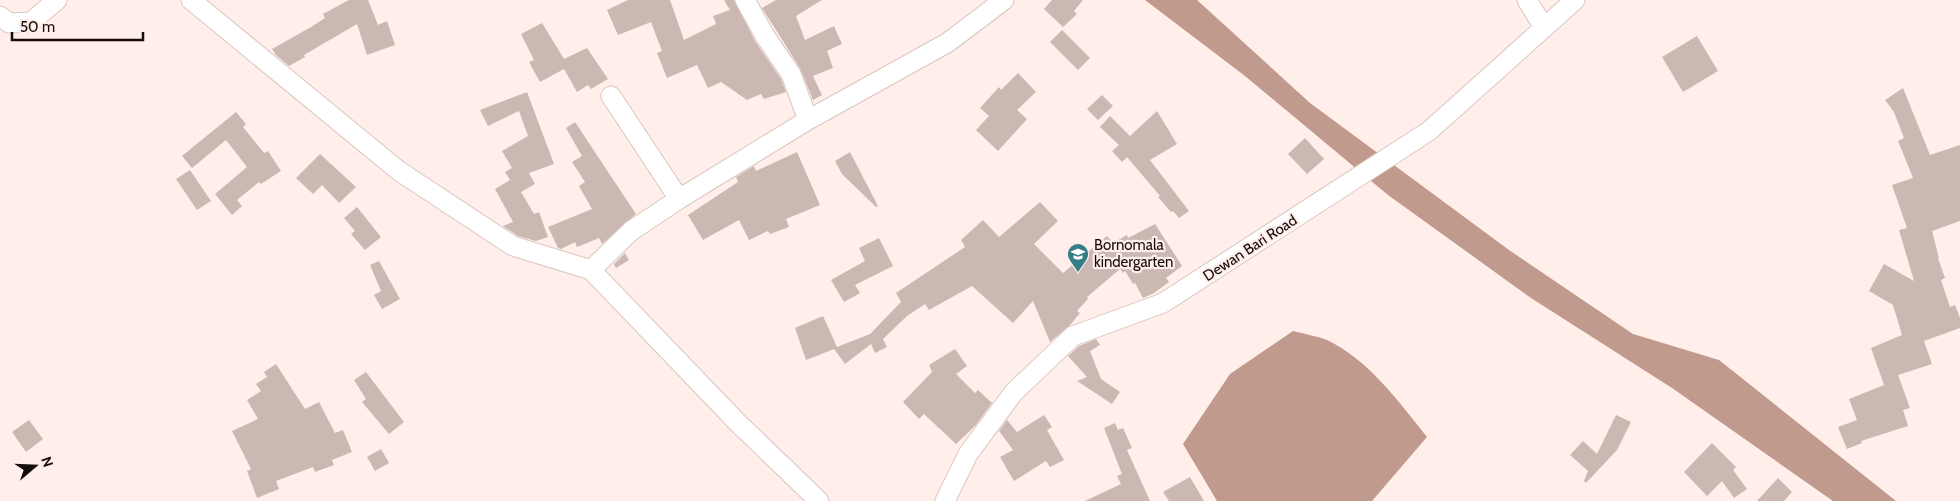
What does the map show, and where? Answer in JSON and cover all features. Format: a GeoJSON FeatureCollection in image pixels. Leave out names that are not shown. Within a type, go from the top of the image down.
{"type":"FeatureCollection","features":[{"type":"Feature","properties":{"kind":"street"},"geometry":{"type":"LineString","coordinates":[[0,16],[9,23],[31,22],[58,0]]}},
{"type":"Feature","properties":{"kind":"street"},"geometry":{"type":"LineString","coordinates":[[191,0],[399,171],[513,246],[591,270],[686,366],[738,423],[819,501]]}},
{"type":"Feature","properties":{"kind":"street"},"geometry":{"type":"LineString","coordinates":[[745,0],[765,36],[791,74],[808,120]]}},
{"type":"Feature","properties":{"kind":"street"},"geometry":{"type":"LineString","coordinates":[[591,270],[631,231],[678,199],[808,120],[947,43],[1004,0]]}},
{"type":"Feature","properties":{"kind":"street"},"geometry":{"type":"LineString","coordinates":[[1527,0],[1543,26]]}},
{"type":"Feature","properties":{"kind":"street","name":"Dewan Bari Road"},"geometry":{"type":"LineString","coordinates":[[945,501],[968,454],[1014,392],[1073,336],[1163,303],[1429,131],[1543,26],[1575,0]]}},
{"type":"Feature","properties":{"kind":"street"},"geometry":{"type":"LineString","coordinates":[[611,96],[678,199]]}},
{"type":"Feature","properties":{"kind":"shaded area"},"geometry":{"type":"Polygon","coordinates":[[[1145,0],[1197,0],[1310,103],[1509,250],[1633,334],[1719,360],[1896,501],[1833,501],[1672,388],[1531,298],[1388,195],[1245,76],[1145,0]]]}},
{"type":"Feature","properties":{"kind":"shaded area"},"geometry":{"type":"Polygon","coordinates":[[[1293,331],[1327,340],[1342,348],[1370,370],[1427,437],[1372,501],[1217,501],[1183,444],[1230,374],[1293,331]]]}},
{"type":"Feature","properties":{"kind":"building"},"geometry":{"type":"Polygon","coordinates":[[[349,0],[368,0],[378,25],[387,21],[395,45],[367,55],[357,24],[289,66],[276,55],[272,49],[311,27],[325,18],[323,14],[349,0]]]}},
{"type":"Feature","properties":{"kind":"building"},"geometry":{"type":"Polygon","coordinates":[[[628,0],[670,0],[684,40],[716,24],[713,16],[730,10],[724,0],[734,0],[755,41],[781,79],[786,92],[764,99],[761,94],[747,100],[721,82],[708,88],[697,65],[667,78],[657,53],[662,51],[651,22],[618,35],[607,10],[628,0]]]}},
{"type":"Feature","properties":{"kind":"building"},"geometry":{"type":"Polygon","coordinates":[[[776,0],[822,0],[796,16],[805,40],[834,26],[842,44],[827,51],[833,68],[813,76],[822,95],[813,100],[800,68],[762,8],[776,0]]]}},
{"type":"Feature","properties":{"kind":"building"},"geometry":{"type":"Polygon","coordinates":[[[1052,0],[1083,0],[1074,11],[1077,14],[1063,27],[1044,9],[1052,0]]]}},
{"type":"Feature","properties":{"kind":"building"},"geometry":{"type":"Polygon","coordinates":[[[542,23],[564,59],[587,48],[608,79],[591,89],[588,85],[577,92],[564,69],[540,82],[529,62],[534,60],[521,34],[542,23]]]}},
{"type":"Feature","properties":{"kind":"building"},"geometry":{"type":"Polygon","coordinates":[[[1062,30],[1090,58],[1078,70],[1050,42],[1062,30]]]}},
{"type":"Feature","properties":{"kind":"building"},"geometry":{"type":"Polygon","coordinates":[[[1697,36],[1718,71],[1683,92],[1662,57],[1697,36]]]}},
{"type":"Feature","properties":{"kind":"building"},"geometry":{"type":"Polygon","coordinates":[[[1018,73],[1036,92],[1017,110],[1027,119],[998,151],[976,130],[989,116],[980,108],[999,87],[1001,90],[1018,73]]]}},
{"type":"Feature","properties":{"kind":"building"},"geometry":{"type":"Polygon","coordinates":[[[1903,88],[1930,155],[1960,145],[1960,221],[1932,231],[1945,278],[1941,280],[1950,307],[1955,305],[1960,318],[1960,328],[1924,341],[1932,364],[1898,375],[1910,408],[1903,410],[1908,426],[1861,441],[1862,443],[1847,449],[1838,427],[1857,420],[1849,399],[1884,385],[1871,348],[1902,335],[1893,305],[1869,291],[1884,264],[1914,281],[1899,230],[1907,228],[1892,185],[1913,178],[1898,141],[1904,138],[1894,112],[1885,100],[1903,88]]]}},
{"type":"Feature","properties":{"kind":"building"},"geometry":{"type":"Polygon","coordinates":[[[527,92],[554,164],[529,173],[535,184],[521,192],[534,214],[539,212],[548,237],[536,241],[518,236],[503,226],[513,222],[495,189],[510,180],[505,172],[512,168],[502,151],[528,136],[519,111],[488,126],[480,110],[527,92]]]}},
{"type":"Feature","properties":{"kind":"building"},"geometry":{"type":"Polygon","coordinates":[[[1102,95],[1113,106],[1098,120],[1087,109],[1102,95]]]}},
{"type":"Feature","properties":{"kind":"building"},"geometry":{"type":"Polygon","coordinates":[[[1157,111],[1177,144],[1150,160],[1189,211],[1179,218],[1158,197],[1160,196],[1127,157],[1122,162],[1112,151],[1119,145],[1100,127],[1110,116],[1130,136],[1157,111]]]}},
{"type":"Feature","properties":{"kind":"building"},"geometry":{"type":"Polygon","coordinates":[[[236,112],[246,124],[243,127],[264,153],[268,151],[281,171],[261,184],[259,182],[237,200],[242,206],[232,215],[215,194],[247,167],[226,140],[192,168],[182,156],[236,112]]]}},
{"type":"Feature","properties":{"kind":"building"},"geometry":{"type":"Polygon","coordinates":[[[575,122],[636,214],[602,244],[599,238],[577,247],[575,242],[561,249],[558,248],[548,227],[592,209],[579,186],[585,182],[572,162],[582,156],[566,128],[575,122]]]}},
{"type":"Feature","properties":{"kind":"building"},"geometry":{"type":"Polygon","coordinates":[[[1305,138],[1324,159],[1307,174],[1288,154],[1305,138]]]}},
{"type":"Feature","properties":{"kind":"building"},"geometry":{"type":"Polygon","coordinates":[[[797,152],[820,205],[786,219],[789,227],[770,234],[768,231],[749,240],[739,220],[703,240],[688,215],[738,182],[736,177],[754,166],[756,171],[797,152]]]}},
{"type":"Feature","properties":{"kind":"building"},"geometry":{"type":"Polygon","coordinates":[[[850,152],[878,206],[876,207],[842,174],[835,161],[850,152]]]}},
{"type":"Feature","properties":{"kind":"building"},"geometry":{"type":"Polygon","coordinates":[[[320,154],[356,187],[339,203],[322,185],[313,194],[296,178],[320,154]]]}},
{"type":"Feature","properties":{"kind":"building"},"geometry":{"type":"Polygon","coordinates":[[[190,170],[211,201],[197,210],[176,179],[190,170]]]}},
{"type":"Feature","properties":{"kind":"building"},"geometry":{"type":"Polygon","coordinates":[[[1040,202],[1058,221],[1034,244],[1063,273],[1107,236],[1113,243],[1127,235],[1128,238],[1155,224],[1182,266],[1166,278],[1169,282],[1154,293],[1143,298],[1135,283],[1133,284],[1125,271],[1123,273],[1120,269],[1087,297],[1088,299],[1077,311],[1080,313],[1070,325],[1050,342],[1033,301],[1013,323],[972,286],[929,310],[925,304],[907,316],[883,339],[887,347],[875,353],[871,344],[845,364],[834,349],[806,360],[795,328],[823,316],[837,347],[870,334],[901,302],[896,293],[965,247],[961,240],[983,220],[999,237],[1040,202]]]}},
{"type":"Feature","properties":{"kind":"building"},"geometry":{"type":"Polygon","coordinates":[[[357,207],[381,237],[365,250],[351,234],[355,231],[344,218],[357,207]]]}},
{"type":"Feature","properties":{"kind":"building"},"geometry":{"type":"Polygon","coordinates":[[[879,238],[893,266],[855,285],[860,293],[844,302],[831,280],[865,261],[859,248],[879,238]]]}},
{"type":"Feature","properties":{"kind":"building"},"geometry":{"type":"Polygon","coordinates":[[[625,253],[629,260],[616,268],[614,264],[625,253]]]}},
{"type":"Feature","properties":{"kind":"building"},"geometry":{"type":"Polygon","coordinates":[[[379,261],[400,299],[382,309],[374,295],[381,291],[370,265],[379,261]]]}},
{"type":"Feature","properties":{"kind":"building"},"geometry":{"type":"Polygon","coordinates":[[[1096,339],[1100,345],[1090,351],[1101,379],[1120,392],[1112,404],[1077,381],[1087,377],[1068,356],[1079,346],[1096,339]]]}},
{"type":"Feature","properties":{"kind":"building"},"geometry":{"type":"Polygon","coordinates":[[[955,349],[967,366],[956,374],[975,393],[978,390],[992,403],[975,426],[956,444],[924,414],[919,419],[903,402],[932,372],[929,365],[955,349]]]}},
{"type":"Feature","properties":{"kind":"building"},"geometry":{"type":"Polygon","coordinates":[[[276,364],[305,409],[319,402],[335,433],[343,430],[352,452],[332,460],[334,465],[315,472],[313,467],[276,481],[279,489],[257,498],[247,471],[251,469],[232,431],[258,419],[247,400],[261,391],[256,384],[267,377],[264,372],[276,364]]]}},
{"type":"Feature","properties":{"kind":"building"},"geometry":{"type":"Polygon","coordinates":[[[366,372],[404,422],[389,434],[362,402],[366,399],[354,380],[366,372]]]}},
{"type":"Feature","properties":{"kind":"building"},"geometry":{"type":"Polygon","coordinates":[[[1044,415],[1052,427],[1047,430],[1064,460],[1050,467],[1046,461],[1014,481],[1000,457],[1013,450],[999,431],[1007,420],[1017,432],[1044,415]]]}},
{"type":"Feature","properties":{"kind":"building"},"geometry":{"type":"Polygon","coordinates":[[[1616,415],[1631,422],[1617,450],[1586,483],[1584,481],[1588,471],[1570,455],[1583,441],[1597,454],[1616,415]]]}},
{"type":"Feature","properties":{"kind":"building"},"geometry":{"type":"Polygon","coordinates":[[[29,420],[43,439],[26,452],[12,432],[29,420]]]}},
{"type":"Feature","properties":{"kind":"building"},"geometry":{"type":"Polygon","coordinates":[[[1115,423],[1118,430],[1123,428],[1132,448],[1127,450],[1150,501],[1085,501],[1121,484],[1117,476],[1122,474],[1104,428],[1115,423]]]}},
{"type":"Feature","properties":{"kind":"building"},"geometry":{"type":"Polygon","coordinates":[[[1712,443],[1736,467],[1733,470],[1747,489],[1734,498],[1722,481],[1707,496],[1684,472],[1712,443]]]}},
{"type":"Feature","properties":{"kind":"building"},"geometry":{"type":"Polygon","coordinates":[[[381,449],[389,463],[375,471],[367,457],[381,449]]]}},
{"type":"Feature","properties":{"kind":"building"},"geometry":{"type":"Polygon","coordinates":[[[1190,477],[1204,501],[1169,501],[1163,492],[1190,477]]]}},
{"type":"Feature","properties":{"kind":"building"},"geometry":{"type":"Polygon","coordinates":[[[1778,478],[1792,492],[1784,501],[1757,501],[1778,478]]]}},
{"type":"Feature","properties":{"kind":"place","name":"Bornomala kindergarten"},"geometry":{"type":"Point","coordinates":[1078,273]}}]}
